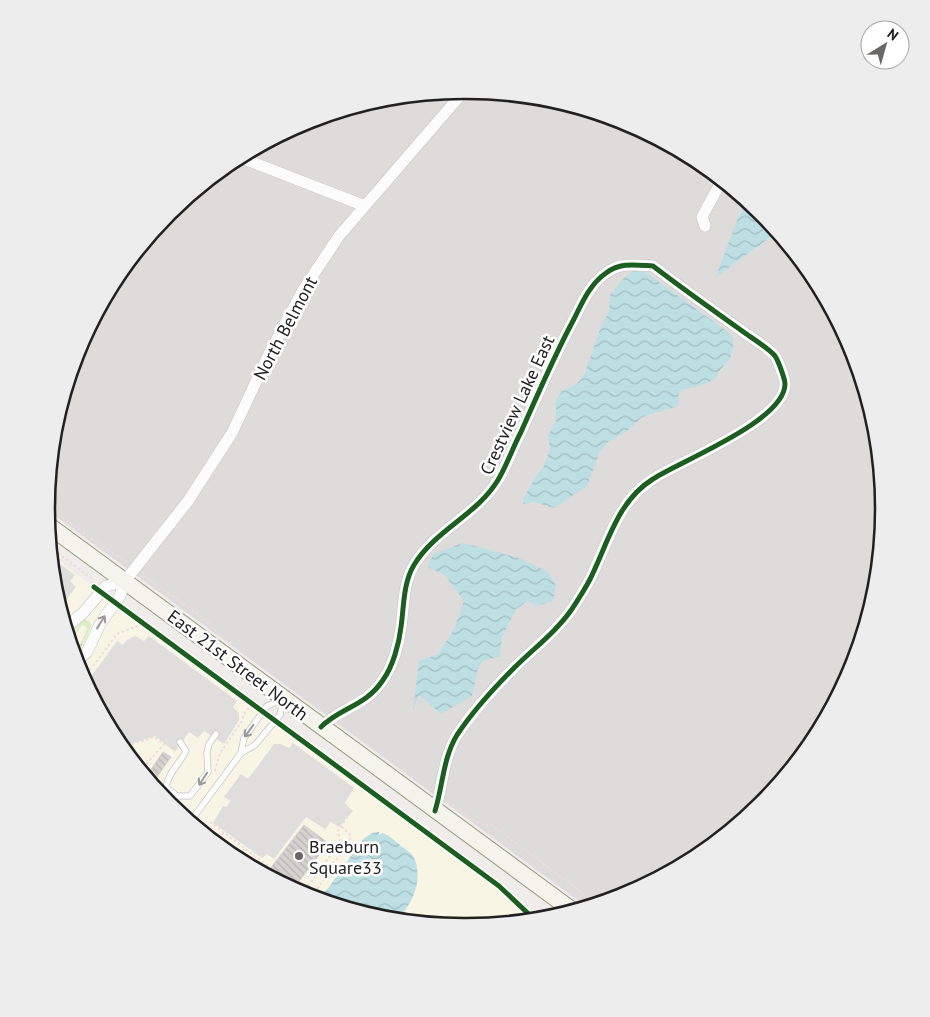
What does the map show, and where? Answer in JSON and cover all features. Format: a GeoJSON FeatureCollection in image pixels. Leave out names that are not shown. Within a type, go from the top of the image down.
{"type":"FeatureCollection","features":[{"type":"Feature","properties":{"kind":"main road","name":"East 21st Street North"},"geometry":{"type":"LineString","coordinates":[[56,530],[130,575],[283,699],[320,727],[437,803],[567,906]]}},
{"type":"Feature","properties":{"kind":"street","name":"North Belmont"},"geometry":{"type":"LineString","coordinates":[[83,656],[87,652],[100,624],[120,596],[130,575],[188,501],[232,433],[269,354],[303,290],[339,236],[458,98]]}},
{"type":"Feature","properties":{"kind":"street"},"geometry":{"type":"LineString","coordinates":[[248,161],[365,206]]}},
{"type":"Feature","properties":{"kind":"street"},"geometry":{"type":"LineString","coordinates":[[705,226],[702,216],[719,186]]}},
{"type":"Feature","properties":{"kind":"street","name":"Crestview Lake East"},"geometry":{"type":"LineString","coordinates":[[320,727],[331,717],[366,700],[384,680],[394,656],[401,628],[405,589],[413,566],[429,545],[484,500],[499,479],[559,347],[589,290],[605,273],[620,266],[630,264],[653,266],[775,356],[785,382],[784,392],[779,400],[751,425],[723,442],[652,479],[634,494],[620,514],[592,576],[571,611],[541,644],[514,668],[457,735],[448,754],[437,803]]}},
{"type":"Feature","properties":{"kind":"street"},"geometry":{"type":"LineString","coordinates":[[71,623],[83,613],[97,590],[130,575]]}},
{"type":"Feature","properties":{"kind":"lane"},"geometry":{"type":"LineString","coordinates":[[241,753],[244,738],[267,706],[283,699]]}},
{"type":"Feature","properties":{"kind":"lane"},"geometry":{"type":"LineString","coordinates":[[194,816],[241,753],[255,745],[280,715],[283,699]]}},
{"type":"Feature","properties":{"kind":"lane"},"geometry":{"type":"LineString","coordinates":[[180,742],[186,750],[180,763],[168,778],[166,787],[177,796],[190,796],[208,772],[207,753],[209,744],[216,734]]}},
{"type":"Feature","properties":{"kind":"path"},"geometry":{"type":"LineString","coordinates":[[55,514],[130,575],[203,618],[239,648]]}},
{"type":"Feature","properties":{"kind":"path"},"geometry":{"type":"LineString","coordinates":[[58,553],[92,578],[97,590]]}},
{"type":"Feature","properties":{"kind":"path"},"geometry":{"type":"LineString","coordinates":[[136,618],[150,630]]}},
{"type":"Feature","properties":{"kind":"path"},"geometry":{"type":"LineString","coordinates":[[89,672],[117,634],[142,624]]}},
{"type":"Feature","properties":{"kind":"path"},"geometry":{"type":"LineString","coordinates":[[244,698],[263,712]]}},
{"type":"Feature","properties":{"kind":"path"},"geometry":{"type":"LineString","coordinates":[[212,776],[217,769],[220,753],[252,704]]}},
{"type":"Feature","properties":{"kind":"path"},"geometry":{"type":"LineString","coordinates":[[130,745],[154,736],[164,744],[146,765]]}},
{"type":"Feature","properties":{"kind":"path"},"geometry":{"type":"LineString","coordinates":[[437,803],[481,824],[492,825],[590,899]]}},
{"type":"Feature","properties":{"kind":"path"},"geometry":{"type":"LineString","coordinates":[[307,887],[340,842],[338,831],[349,814]]}},
{"type":"Feature","properties":{"kind":"path"},"geometry":{"type":"LineString","coordinates":[[210,822],[268,866],[267,867]]}},
{"type":"Feature","properties":{"kind":"path"},"geometry":{"type":"LineString","coordinates":[[316,890],[332,864],[350,845],[350,835],[341,826]]}},
{"type":"Feature","properties":{"kind":"path"},"geometry":{"type":"LineString","coordinates":[[220,837],[224,832]]}},
{"type":"Feature","properties":{"kind":"path"},"geometry":{"type":"LineString","coordinates":[[241,852],[244,848]]}},
{"type":"Feature","properties":{"kind":"shaded area"},"geometry":{"type":"Polygon","coordinates":[[[438,99],[492,99],[519,102],[571,112],[597,120],[670,153],[715,183],[735,200],[773,238],[790,259],[806,281],[833,327],[844,352],[861,402],[867,429],[874,482],[874,535],[871,562],[861,615],[853,640],[833,690],[820,714],[806,736],[773,779],[715,834],[670,864],[622,887],[580,902],[55,516],[56,482],[63,429],[77,377],[97,327],[110,303],[140,259],[157,238],[195,200],[237,168],[260,153],[284,141],[333,120],[359,112],[385,106],[438,99]]]}},
{"type":"Feature","properties":{"kind":"shaded area"},"geometry":{"type":"Polygon","coordinates":[[[59,561],[531,913],[492,918],[438,918],[385,911],[359,905],[333,897],[284,876],[260,864],[215,834],[157,779],[124,736],[110,714],[97,690],[77,640],[69,615],[59,561]]]}},
{"type":"Feature","properties":{"kind":"shaded area"},"geometry":{"type":"Polygon","coordinates":[[[59,563],[75,575],[70,581],[76,587],[66,600],[59,563]]]}},
{"type":"Feature","properties":{"kind":"shaded area"},"geometry":{"type":"Polygon","coordinates":[[[135,636],[144,641],[149,636],[237,701],[233,707],[239,713],[239,720],[224,744],[204,731],[198,738],[189,732],[175,752],[155,736],[130,744],[110,714],[91,676],[117,641],[123,645],[127,640],[135,636]]]}},
{"type":"Feature","properties":{"kind":"shaded area"},"geometry":{"type":"Polygon","coordinates":[[[293,743],[354,788],[345,803],[353,811],[339,827],[331,822],[325,829],[306,817],[274,859],[267,854],[262,858],[213,823],[223,806],[226,807],[229,804],[230,801],[224,797],[241,774],[248,779],[274,744],[281,744],[289,748],[293,743]]]}},
{"type":"Feature","properties":{"kind":"green space"},"geometry":{"type":"Polygon","coordinates":[[[85,619],[92,624],[80,648],[79,645],[81,644],[87,628],[82,625],[75,635],[74,629],[85,619]]]}},
{"type":"Feature","properties":{"kind":"water"},"geometry":{"type":"Polygon","coordinates":[[[743,208],[772,237],[716,277],[735,225],[743,208]]]}},
{"type":"Feature","properties":{"kind":"water"},"geometry":{"type":"Polygon","coordinates":[[[633,271],[644,272],[651,276],[732,335],[733,348],[730,358],[716,378],[703,385],[681,390],[676,407],[642,417],[626,432],[608,442],[600,451],[587,486],[554,508],[534,502],[523,504],[523,499],[543,468],[550,449],[548,435],[556,421],[556,400],[562,391],[577,384],[584,375],[602,324],[609,312],[610,295],[624,278],[633,271]]]}},
{"type":"Feature","properties":{"kind":"water"},"geometry":{"type":"Polygon","coordinates":[[[463,543],[519,558],[548,572],[556,585],[553,601],[537,606],[528,601],[516,609],[502,637],[500,656],[483,661],[478,668],[472,696],[441,714],[419,695],[413,710],[419,661],[438,654],[454,629],[464,601],[445,575],[428,567],[433,554],[463,543]]]}},
{"type":"Feature","properties":{"kind":"water"},"geometry":{"type":"Polygon","coordinates":[[[379,832],[379,835],[382,833],[388,835],[413,856],[418,873],[417,882],[412,899],[402,914],[359,905],[323,893],[363,839],[372,833],[379,832]]]}},
{"type":"Feature","properties":{"kind":"building"},"geometry":{"type":"Polygon","coordinates":[[[163,752],[171,757],[156,778],[150,771],[163,752]]]}},
{"type":"Feature","properties":{"kind":"building","name":"Braeburn Square33"},"geometry":{"type":"Polygon","coordinates":[[[304,825],[328,843],[298,882],[270,869],[304,825]]]}},
{"type":"Feature","properties":{"kind":"cycle path"},"geometry":{"type":"LineString","coordinates":[[321,727],[329,720],[369,696],[387,674],[397,648],[410,572],[433,542],[479,503],[498,480],[567,333],[587,294],[600,277],[617,267],[634,265],[653,266],[766,347],[776,358],[784,378],[785,384],[780,398],[768,412],[750,426],[707,451],[666,471],[641,488],[632,498],[616,521],[591,578],[572,609],[552,633],[491,692],[457,735],[446,762],[435,811]]}},
{"type":"Feature","properties":{"kind":"cycle path"},"geometry":{"type":"LineString","coordinates":[[94,587],[499,886],[528,914]]}},
{"type":"Feature","properties":{"kind":"place","name":"Braeburn Square33"},"geometry":{"type":"Point","coordinates":[299,856]}}]}
